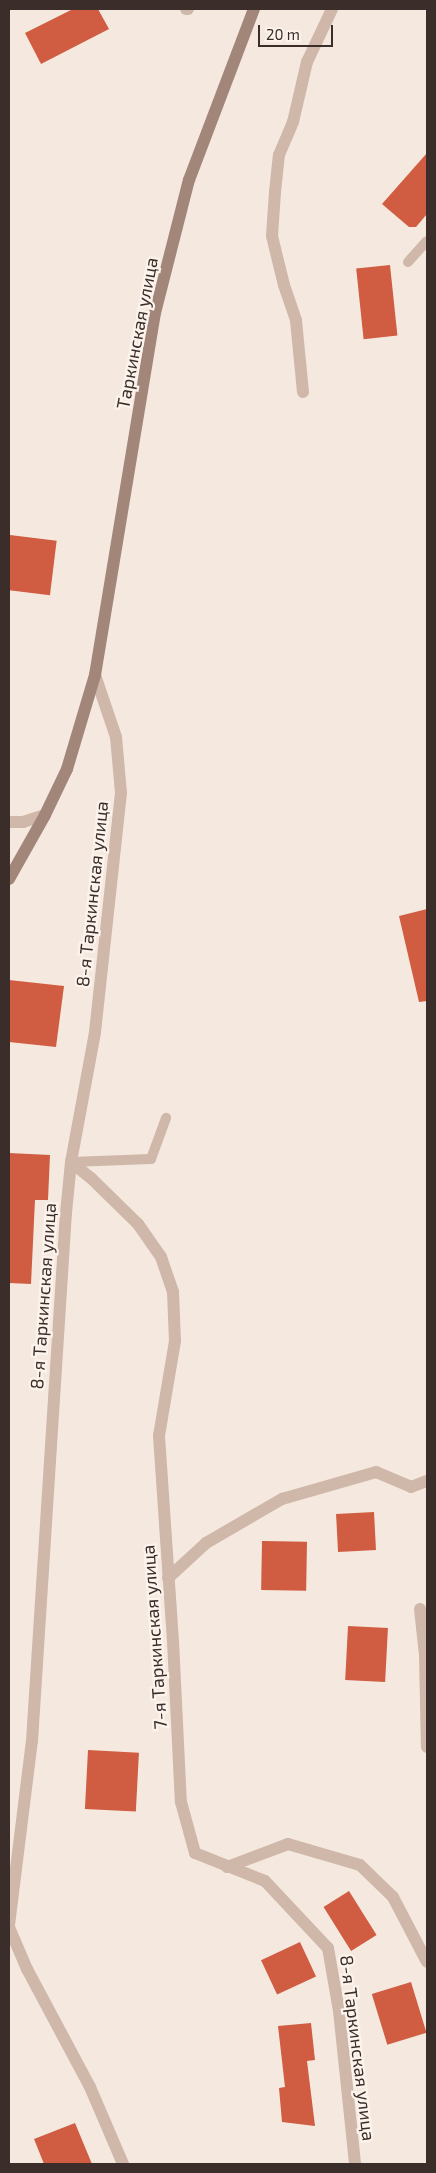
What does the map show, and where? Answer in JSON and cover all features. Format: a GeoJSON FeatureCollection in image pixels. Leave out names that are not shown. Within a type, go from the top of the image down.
{"type":"FeatureCollection","features":[{"type":"Feature","properties":{"kind":"street","name":"Таркинская улица"},"geometry":{"type":"LineString","coordinates":[[9,879],[45,815],[67,769],[95,675],[155,313],[190,180],[254,9]]}},
{"type":"Feature","properties":{"kind":"street"},"geometry":{"type":"LineString","coordinates":[[303,392],[296,320],[284,285],[272,236],[275,192],[279,155],[293,122],[307,62],[332,9]]}},
{"type":"Feature","properties":{"kind":"street","name":"8-я Таркинская улица"},"geometry":{"type":"LineString","coordinates":[[95,675],[116,737],[121,793],[95,1032],[71,1162],[55,1363],[32,1741],[9,1926],[27,1969],[90,2087],[123,2164]]}},
{"type":"Feature","properties":{"kind":"street"},"geometry":{"type":"LineString","coordinates":[[9,822],[22,822],[45,815]]}},
{"type":"Feature","properties":{"kind":"street","name":"7-я Таркинская улица"},"geometry":{"type":"LineString","coordinates":[[71,1162],[91,1178],[138,1224],[161,1257],[173,1292],[175,1341],[159,1436],[181,1802],[195,1853],[227,1867]]}},
{"type":"Feature","properties":{"kind":"street"},"geometry":{"type":"LineString","coordinates":[[168,1578],[206,1543],[282,1499],[376,1472],[411,1487],[427,1481]]}},
{"type":"Feature","properties":{"kind":"street"},"geometry":{"type":"LineString","coordinates":[[420,1609],[425,1656],[427,1747]]}},
{"type":"Feature","properties":{"kind":"street"},"geometry":{"type":"LineString","coordinates":[[227,1867],[288,1844],[360,1865],[393,1897],[427,1962]]}},
{"type":"Feature","properties":{"kind":"street","name":"8-я Таркинская улица"},"geometry":{"type":"LineString","coordinates":[[227,1867],[265,1881],[328,1948],[339,2011],[355,2164]]}},
{"type":"Feature","properties":{"kind":"lane"},"geometry":{"type":"LineString","coordinates":[[408,262],[427,241]]}},
{"type":"Feature","properties":{"kind":"lane"},"geometry":{"type":"LineString","coordinates":[[71,1162],[151,1159],[166,1118]]}},
{"type":"Feature","properties":{"kind":"building"},"geometry":{"type":"Polygon","coordinates":[[[73,9],[98,9],[109,29],[41,64],[25,33],[73,9]]]}},
{"type":"Feature","properties":{"kind":"building"},"geometry":{"type":"Polygon","coordinates":[[[427,153],[427,214],[416,227],[409,227],[382,204],[427,153]]]}},
{"type":"Feature","properties":{"kind":"building"},"geometry":{"type":"Polygon","coordinates":[[[390,265],[397,336],[364,339],[356,269],[390,265]]]}},
{"type":"Feature","properties":{"kind":"building"},"geometry":{"type":"Polygon","coordinates":[[[10,535],[57,541],[50,595],[9,590],[10,535]]]}},
{"type":"Feature","properties":{"kind":"building"},"geometry":{"type":"Polygon","coordinates":[[[427,909],[427,1001],[419,1002],[399,916],[427,909]]]}},
{"type":"Feature","properties":{"kind":"building"},"geometry":{"type":"Polygon","coordinates":[[[9,980],[64,986],[56,1047],[9,1042],[9,980]]]}},
{"type":"Feature","properties":{"kind":"building"},"geometry":{"type":"Polygon","coordinates":[[[9,1153],[50,1155],[48,1200],[35,1200],[31,1284],[9,1283],[9,1153]]]}},
{"type":"Feature","properties":{"kind":"building"},"geometry":{"type":"Polygon","coordinates":[[[374,1512],[376,1550],[338,1552],[336,1514],[374,1512]]]}},
{"type":"Feature","properties":{"kind":"building"},"geometry":{"type":"Polygon","coordinates":[[[262,1541],[307,1542],[306,1591],[261,1590],[262,1541]]]}},
{"type":"Feature","properties":{"kind":"building"},"geometry":{"type":"Polygon","coordinates":[[[348,1626],[388,1628],[385,1682],[345,1680],[348,1626]]]}},
{"type":"Feature","properties":{"kind":"building"},"geometry":{"type":"Polygon","coordinates":[[[88,1750],[139,1753],[136,1812],[85,1809],[88,1750]]]}},
{"type":"Feature","properties":{"kind":"building"},"geometry":{"type":"Polygon","coordinates":[[[349,1891],[377,1935],[351,1951],[324,1907],[349,1891]]]}},
{"type":"Feature","properties":{"kind":"building"},"geometry":{"type":"Polygon","coordinates":[[[300,1942],[316,1976],[277,1995],[261,1960],[300,1942]]]}},
{"type":"Feature","properties":{"kind":"building"},"geometry":{"type":"Polygon","coordinates":[[[411,1982],[426,2033],[387,2045],[372,1994],[411,1982]]]}},
{"type":"Feature","properties":{"kind":"building"},"geometry":{"type":"Polygon","coordinates":[[[311,2023],[315,2060],[307,2061],[315,2126],[282,2122],[279,2088],[285,2087],[278,2026],[311,2023]]]}},
{"type":"Feature","properties":{"kind":"building"},"geometry":{"type":"Polygon","coordinates":[[[75,2123],[92,2164],[44,2164],[34,2139],[75,2123]]]}}]}
